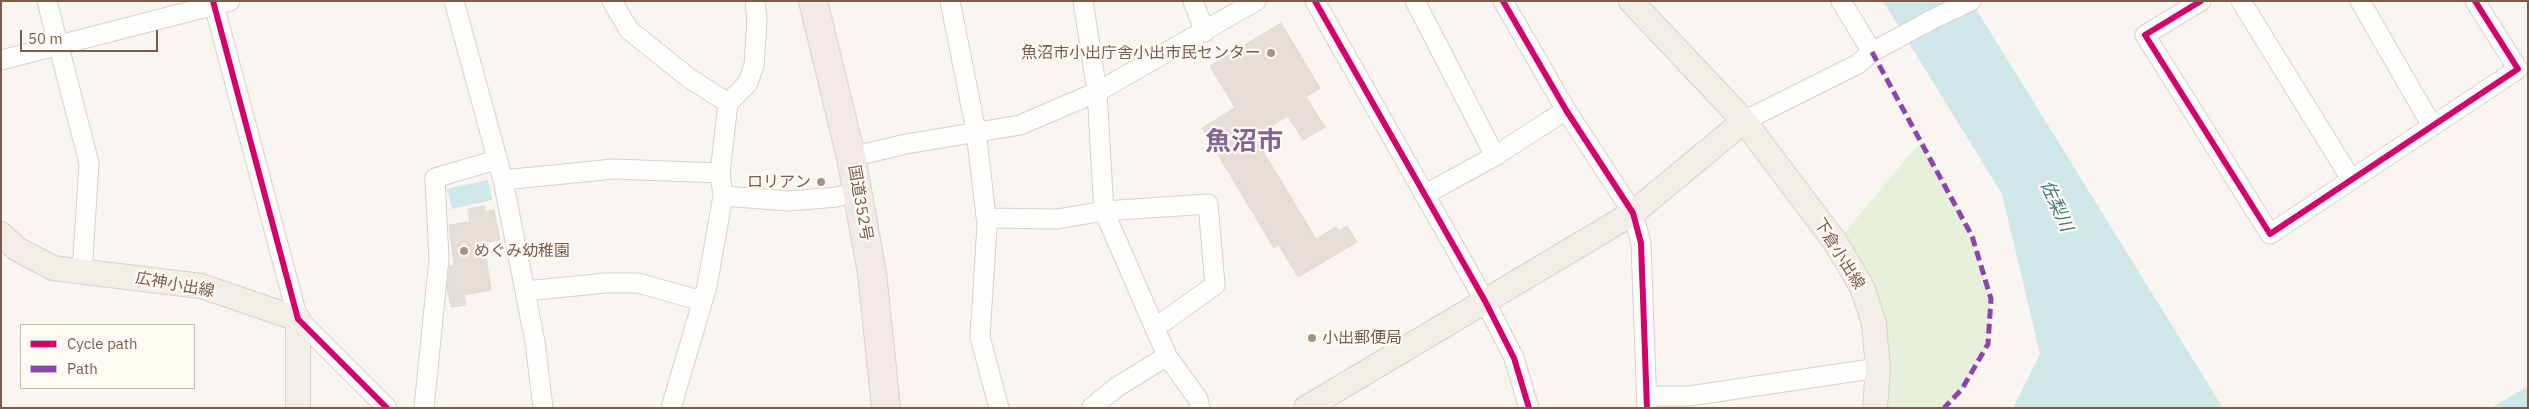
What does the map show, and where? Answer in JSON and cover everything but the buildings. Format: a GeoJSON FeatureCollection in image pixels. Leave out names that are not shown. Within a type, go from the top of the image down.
{"type":"FeatureCollection","features":[{"type":"Feature","properties":{"kind":"highway","name":"国道352号"},"geometry":{"type":"LineString","coordinates":[[813,1],[851,157],[872,273],[886,408]]}},
{"type":"Feature","properties":{"kind":"main road","name":"下倉小出線"},"geometry":{"type":"LineString","coordinates":[[1631,1],[1744,121],[1836,242],[1863,289],[1874,324],[1878,368],[1875,408]]}},
{"type":"Feature","properties":{"kind":"main road"},"geometry":{"type":"LineString","coordinates":[[1306,408],[1632,214],[1744,121]]}},
{"type":"Feature","properties":{"kind":"main road","name":"広神小出線"},"geometry":{"type":"LineString","coordinates":[[1,234],[17,249],[53,268],[201,286],[298,319]]}},
{"type":"Feature","properties":{"kind":"main road"},"geometry":{"type":"LineString","coordinates":[[298,319],[298,408]]}},
{"type":"Feature","properties":{"kind":"street"},"geometry":{"type":"LineString","coordinates":[[48,1],[89,163],[82,272]]}},
{"type":"Feature","properties":{"kind":"street"},"geometry":{"type":"LineString","coordinates":[[454,1],[503,180],[535,342],[543,408]]}},
{"type":"Feature","properties":{"kind":"street"},"geometry":{"type":"LineString","coordinates":[[612,1],[629,30],[690,78],[728,103]]}},
{"type":"Feature","properties":{"kind":"street"},"geometry":{"type":"LineString","coordinates":[[671,408],[702,301],[723,196],[720,172],[728,103],[748,83],[754,66],[757,21],[755,1]]}},
{"type":"Feature","properties":{"kind":"street"},"geometry":{"type":"LineString","coordinates":[[950,1],[976,131],[986,218],[980,337],[999,408]]}},
{"type":"Feature","properties":{"kind":"street"},"geometry":{"type":"LineString","coordinates":[[1083,1],[1097,92],[1104,211],[1167,356],[1198,399],[1200,408]]}},
{"type":"Feature","properties":{"kind":"street"},"geometry":{"type":"LineString","coordinates":[[1193,1],[1205,32]]}},
{"type":"Feature","properties":{"kind":"street"},"geometry":{"type":"LineString","coordinates":[[851,157],[976,131],[1020,125],[1097,92],[1205,32],[1256,1]]}},
{"type":"Feature","properties":{"kind":"street"},"geometry":{"type":"LineString","coordinates":[[1315,1],[1485,301],[1514,358],[1529,408]]}},
{"type":"Feature","properties":{"kind":"street"},"geometry":{"type":"LineString","coordinates":[[1415,1],[1495,156]]}},
{"type":"Feature","properties":{"kind":"street"},"geometry":{"type":"LineString","coordinates":[[1503,1],[1566,110],[1632,214],[1641,243],[1647,402],[1878,368]]}},
{"type":"Feature","properties":{"kind":"street"},"geometry":{"type":"LineString","coordinates":[[1841,1],[1872,52]]}},
{"type":"Feature","properties":{"kind":"street"},"geometry":{"type":"LineString","coordinates":[[1933,19],[1945,1]]}},
{"type":"Feature","properties":{"kind":"street"},"geometry":{"type":"LineString","coordinates":[[1744,121],[1858,64],[1872,52],[1971,1]]}},
{"type":"Feature","properties":{"kind":"street"},"geometry":{"type":"LineString","coordinates":[[2201,1],[2146,35],[2270,234],[2518,69],[2475,1]]}},
{"type":"Feature","properties":{"kind":"street"},"geometry":{"type":"LineString","coordinates":[[2242,1],[2350,179]]}},
{"type":"Feature","properties":{"kind":"street"},"geometry":{"type":"LineString","coordinates":[[2360,1],[2432,126]]}},
{"type":"Feature","properties":{"kind":"street"},"geometry":{"type":"LineString","coordinates":[[1,60],[219,3],[298,319],[387,408]]}},
{"type":"Feature","properties":{"kind":"street"},"geometry":{"type":"LineString","coordinates":[[1424,195],[1495,156],[1566,110]]}},
{"type":"Feature","properties":{"kind":"street"},"geometry":{"type":"LineString","coordinates":[[424,408],[439,260],[434,178],[496,160]]}},
{"type":"Feature","properties":{"kind":"street"},"geometry":{"type":"LineString","coordinates":[[503,180],[614,169],[720,172]]}},
{"type":"Feature","properties":{"kind":"street"},"geometry":{"type":"LineString","coordinates":[[723,196],[788,201],[837,197],[857,191]]}},
{"type":"Feature","properties":{"kind":"street"},"geometry":{"type":"LineString","coordinates":[[986,218],[1057,219],[1104,211],[1208,204],[1216,285],[1155,328]]}},
{"type":"Feature","properties":{"kind":"street"},"geometry":{"type":"LineString","coordinates":[[525,291],[606,283],[638,283],[702,301]]}},
{"type":"Feature","properties":{"kind":"street"},"geometry":{"type":"LineString","coordinates":[[1091,408],[1118,387],[1167,356]]}},
{"type":"Feature","properties":{"kind":"green space"},"geometry":{"type":"Polygon","coordinates":[[[1922,140],[1972,236],[1991,299],[1988,344],[1962,389],[1944,408],[1875,408],[1878,368],[1836,243],[1922,140]]]}},
{"type":"Feature","properties":{"kind":"water","name":"佐梨川"},"geometry":{"type":"Polygon","coordinates":[[[1883,1],[1971,1],[2223,408],[2013,408],[2040,354],[2002,194],[1883,1]]]}},
{"type":"Feature","properties":{"kind":"water"},"geometry":{"type":"Polygon","coordinates":[[[488,180],[492,200],[452,209],[447,189],[488,180]]]}},
{"type":"Feature","properties":{"kind":"water"},"geometry":{"type":"Polygon","coordinates":[[[2528,386],[2528,408],[2491,408],[2528,386]]]}},
{"type":"Feature","properties":{"kind":"marked path"},"geometry":{"type":"LineString","coordinates":[[1872,52],[1972,236],[1991,299],[1988,344],[1962,389],[1944,408]]}},
{"type":"Feature","properties":{"kind":"cycle path"},"geometry":{"type":"LineString","coordinates":[[213,1],[298,319],[387,408]]}},
{"type":"Feature","properties":{"kind":"cycle path"},"geometry":{"type":"LineString","coordinates":[[1315,1],[1485,301],[1514,358],[1529,408]]}},
{"type":"Feature","properties":{"kind":"cycle path"},"geometry":{"type":"LineString","coordinates":[[1503,1],[1566,110],[1633,213],[1641,243],[1647,408]]}},
{"type":"Feature","properties":{"kind":"cycle path"},"geometry":{"type":"LineString","coordinates":[[2201,1],[2145,35],[2270,234],[2518,69],[2475,1]]}},
{"type":"Feature","properties":{"kind":"place","name":"魚沼市小出庁舎小出市民センター"},"geometry":{"type":"Point","coordinates":[1271,53]}},
{"type":"Feature","properties":{"kind":"place","name":"ロリアン"},"geometry":{"type":"Point","coordinates":[821,182]}},
{"type":"Feature","properties":{"kind":"place","name":"めぐみ幼稚園"},"geometry":{"type":"Point","coordinates":[464,251]}},
{"type":"Feature","properties":{"kind":"place","name":"小出郵便局"},"geometry":{"type":"Point","coordinates":[1312,338]}},
{"type":"Feature","properties":{"kind":"district","name":"魚沼市"},"geometry":{"type":"Point","coordinates":[1244,142]}}]}
